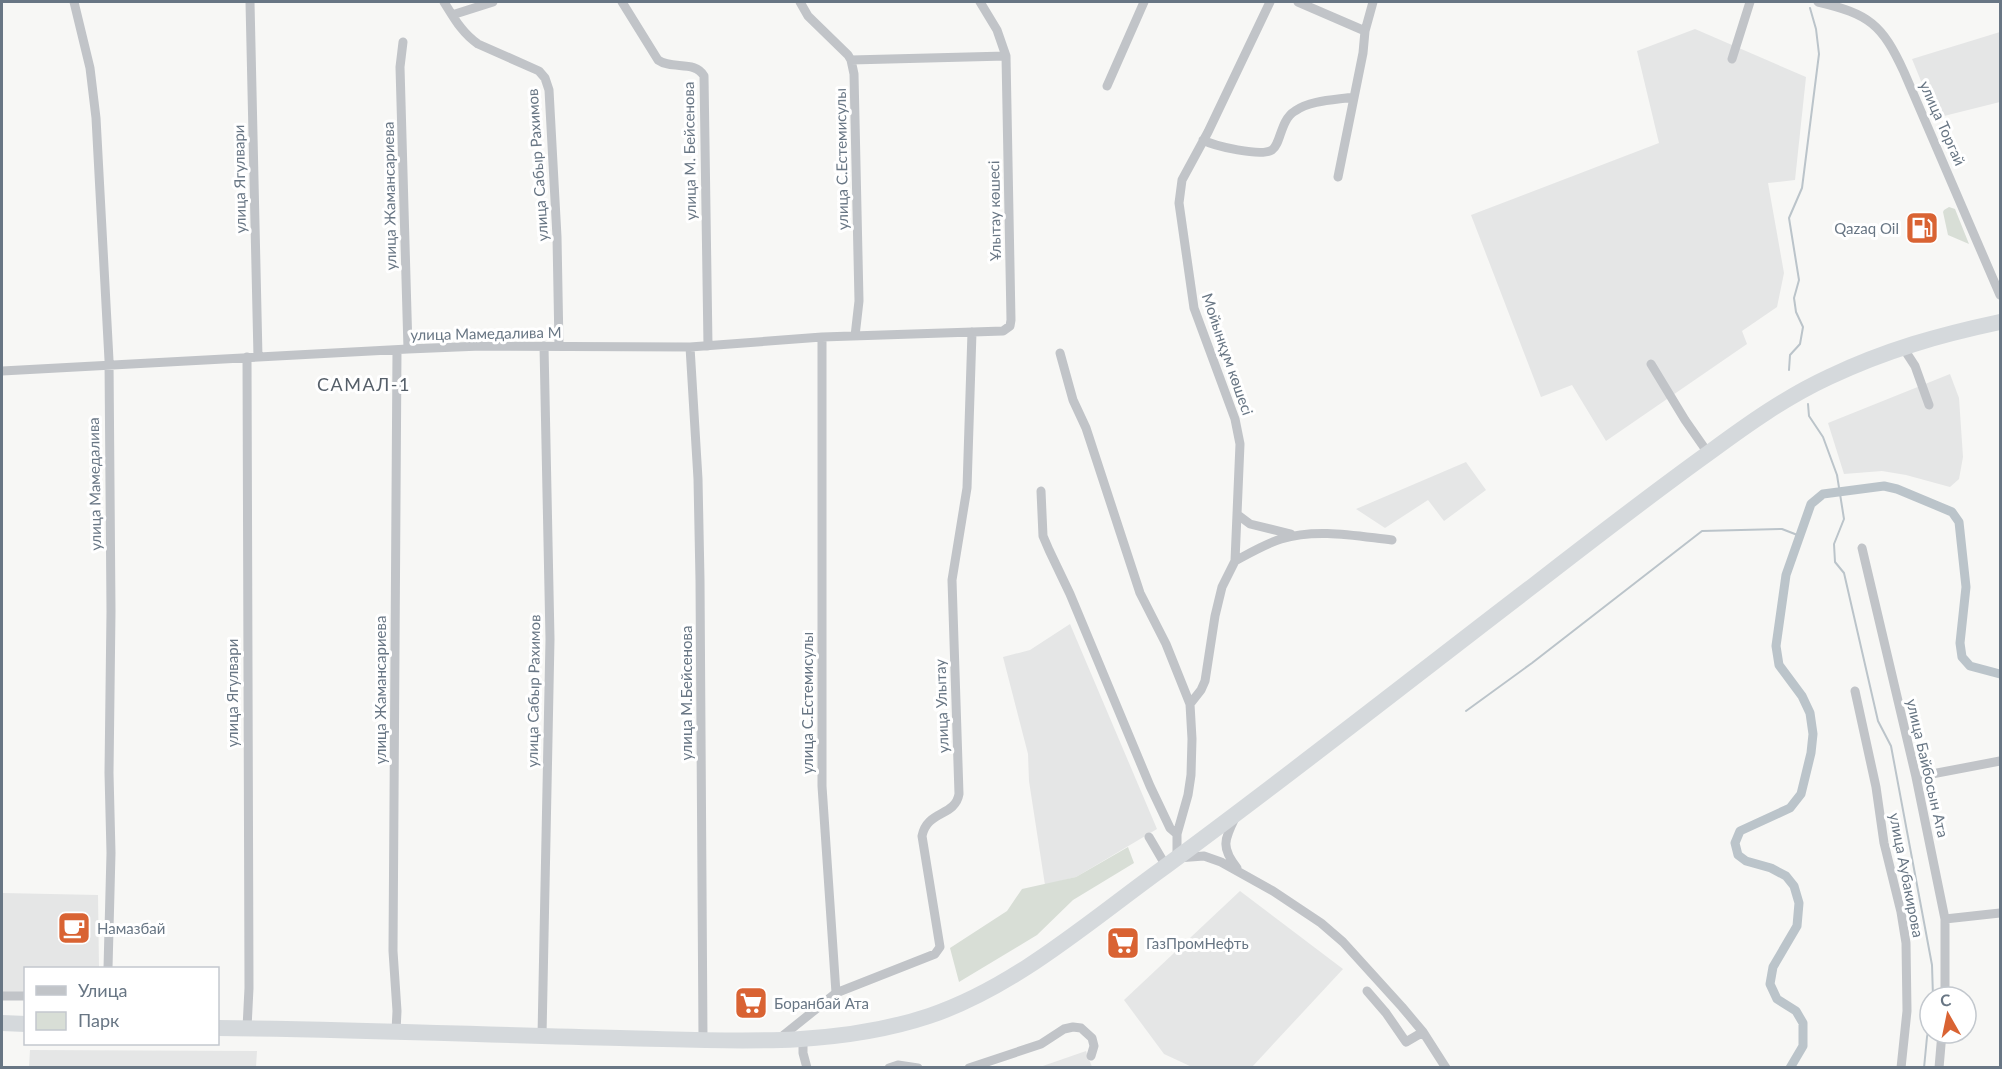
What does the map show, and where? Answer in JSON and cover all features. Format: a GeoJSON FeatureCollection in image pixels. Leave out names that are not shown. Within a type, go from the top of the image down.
{"type":"FeatureCollection","features":[{"type":"Feature","properties":{"kind":"highway"},"geometry":{"type":"LineString","coordinates":[[219,1028],[777,1040],[842,1035],[898,1025],[946,1010],[981,994],[1032,964],[1237,813],[1708,453],[1776,405],[1828,377],[1902,346],[1951,332],[2001,322]]}},
{"type":"Feature","properties":{"kind":"highway"},"geometry":{"type":"LineString","coordinates":[[2,1023],[24,1024]]}},
{"type":"Feature","properties":{"kind":"street","name":"улица Мамедалива"},"geometry":{"type":"LineString","coordinates":[[74,2],[90,68],[96,118],[108,366],[111,853],[108,967]]}},
{"type":"Feature","properties":{"kind":"street","name":"улица Ягулвари"},"geometry":{"type":"LineString","coordinates":[[250,2],[258,357]]}},
{"type":"Feature","properties":{"kind":"street","name":"улица Сабыр Рахимов"},"geometry":{"type":"LineString","coordinates":[[444,2],[463,31],[478,44],[539,71],[548,84],[557,237],[559,346]]}},
{"type":"Feature","properties":{"kind":"street"},"geometry":{"type":"LineString","coordinates":[[452,15],[493,2]]}},
{"type":"Feature","properties":{"kind":"street","name":"улица М. Бейсенова"},"geometry":{"type":"LineString","coordinates":[[622,2],[657,60],[668,65],[694,67],[704,76],[708,346]]}},
{"type":"Feature","properties":{"kind":"street"},"geometry":{"type":"LineString","coordinates":[[800,2],[808,16],[851,60],[1006,56],[997,30],[980,2]]}},
{"type":"Feature","properties":{"kind":"street"},"geometry":{"type":"LineString","coordinates":[[1107,86],[1144,2]]}},
{"type":"Feature","properties":{"kind":"street","name":"Мойынқұм көшесі"},"geometry":{"type":"LineString","coordinates":[[1190,704],[1205,681],[1222,587],[1236,561],[1239,433],[1194,308],[1179,203],[1182,180],[1270,2]]}},
{"type":"Feature","properties":{"kind":"street"},"geometry":{"type":"LineString","coordinates":[[1298,2],[1365,31]]}},
{"type":"Feature","properties":{"kind":"street"},"geometry":{"type":"LineString","coordinates":[[1338,177],[1363,53],[1365,31],[1373,2]]}},
{"type":"Feature","properties":{"kind":"street"},"geometry":{"type":"LineString","coordinates":[[1732,59],[1750,2]]}},
{"type":"Feature","properties":{"kind":"street","name":"улица Торгай"},"geometry":{"type":"LineString","coordinates":[[1818,2],[1843,8],[1871,22],[1893,48],[2001,295]]}},
{"type":"Feature","properties":{"kind":"street","name":"улица Жамансариева"},"geometry":{"type":"LineString","coordinates":[[396,1031],[393,951],[402,349],[400,67],[403,42]]}},
{"type":"Feature","properties":{"kind":"street","name":"Ұлытау көшесі"},"geometry":{"type":"LineString","coordinates":[[972,332],[1003,331],[1010,326],[1011,320],[1006,56]]}},
{"type":"Feature","properties":{"kind":"street","name":"улица С.Естемисулы"},"geometry":{"type":"LineString","coordinates":[[851,60],[854,74],[858,289],[855,336]]}},
{"type":"Feature","properties":{"kind":"street"},"geometry":{"type":"LineString","coordinates":[[1203,140],[1218,146],[1265,152],[1272,150],[1286,120],[1296,110],[1321,102],[1354,97]]}},
{"type":"Feature","properties":{"kind":"street","name":"улица Мамедалива М"},"geometry":{"type":"LineString","coordinates":[[2,371],[402,349],[481,346],[690,347],[822,337],[972,332]]}},
{"type":"Feature","properties":{"kind":"street","name":"улица Улытау"},"geometry":{"type":"LineString","coordinates":[[836,993],[935,954],[940,947],[922,836],[926,824],[952,807],[959,794],[952,580],[967,488],[972,332]]}},
{"type":"Feature","properties":{"kind":"street","name":"улица С.Естемисулы"},"geometry":{"type":"LineString","coordinates":[[822,337],[822,786],[836,993]]}},
{"type":"Feature","properties":{"kind":"street","name":"улица Сабыр Рахимов"},"geometry":{"type":"LineString","coordinates":[[542,1036],[550,639],[544,346]]}},
{"type":"Feature","properties":{"kind":"street"},"geometry":{"type":"LineString","coordinates":[[1902,346],[1915,366],[1929,405]]}},
{"type":"Feature","properties":{"kind":"street","name":"улица М.Бейсенова"},"geometry":{"type":"LineString","coordinates":[[690,347],[698,479],[700,580],[703,1040]]}},
{"type":"Feature","properties":{"kind":"street"},"geometry":{"type":"LineString","coordinates":[[1060,353],[1073,400],[1086,428],[1140,593],[1166,644],[1190,704],[1191,775],[1171,862]]}},
{"type":"Feature","properties":{"kind":"street","name":"улица Ягулвари"},"geometry":{"type":"LineString","coordinates":[[247,357],[249,988],[247,1028]]}},
{"type":"Feature","properties":{"kind":"street"},"geometry":{"type":"LineString","coordinates":[[1651,364],[1708,453]]}},
{"type":"Feature","properties":{"kind":"street"},"geometry":{"type":"LineString","coordinates":[[1041,491],[1043,536],[1070,594],[1150,786],[1170,828],[1177,834]]}},
{"type":"Feature","properties":{"kind":"street"},"geometry":{"type":"LineString","coordinates":[[1238,515],[1250,524],[1296,535],[1345,534],[1392,540]]}},
{"type":"Feature","properties":{"kind":"street"},"geometry":{"type":"LineString","coordinates":[[1236,561],[1272,543],[1296,535]]}},
{"type":"Feature","properties":{"kind":"street","name":"улица Байбосын Ата"},"geometry":{"type":"LineString","coordinates":[[1862,548],[1916,777],[1946,919],[1945,985]]}},
{"type":"Feature","properties":{"kind":"street","name":"улица Аубакирова"},"geometry":{"type":"LineString","coordinates":[[1855,691],[1906,943],[1907,1011],[1901,1068]]}},
{"type":"Feature","properties":{"kind":"street"},"geometry":{"type":"LineString","coordinates":[[1916,777],[2001,761]]}},
{"type":"Feature","properties":{"kind":"street"},"geometry":{"type":"LineString","coordinates":[[1237,813],[1226,836],[1225,846],[1231,861],[1240,873]]}},
{"type":"Feature","properties":{"kind":"street"},"geometry":{"type":"LineString","coordinates":[[1149,837],[1171,862]]}},
{"type":"Feature","properties":{"kind":"street"},"geometry":{"type":"LineString","coordinates":[[1171,862],[1197,856],[1212,858],[1305,912],[1343,942],[1423,1032],[1446,1068]]}},
{"type":"Feature","properties":{"kind":"street"},"geometry":{"type":"LineString","coordinates":[[1946,919],[2001,913]]}},
{"type":"Feature","properties":{"kind":"street"},"geometry":{"type":"LineString","coordinates":[[1367,991],[1406,1042],[1423,1032]]}},
{"type":"Feature","properties":{"kind":"street"},"geometry":{"type":"LineString","coordinates":[[777,1040],[836,993]]}},
{"type":"Feature","properties":{"kind":"street"},"geometry":{"type":"LineString","coordinates":[[2,996],[24,996]]}},
{"type":"Feature","properties":{"kind":"street"},"geometry":{"type":"LineString","coordinates":[[969,1068],[1041,1044],[1064,1029],[1073,1027],[1081,1028],[1092,1038],[1094,1046],[1091,1056]]}},
{"type":"Feature","properties":{"kind":"street"},"geometry":{"type":"LineString","coordinates":[[802,1039],[807,1068]]}},
{"type":"Feature","properties":{"kind":"street"},"geometry":{"type":"LineString","coordinates":[[1939,1068],[1941,1045]]}},
{"type":"Feature","properties":{"kind":"street"},"geometry":{"type":"LineString","coordinates":[[889,1068],[898,1065],[918,1068]]}},
{"type":"Feature","properties":{"kind":"shaded area"},"geometry":{"type":"Polygon","coordinates":[[[1695,29],[1806,77],[1795,180],[1768,183],[1784,273],[1777,307],[1742,331],[1747,344],[1606,441],[1572,385],[1541,397],[1471,215],[1659,143],[1637,51],[1695,29]]]}},
{"type":"Feature","properties":{"kind":"shaded area"},"geometry":{"type":"Polygon","coordinates":[[[2000,32],[2000,102],[1936,118],[1912,59],[2000,32]]]}},
{"type":"Feature","properties":{"kind":"shaded area"},"geometry":{"type":"Polygon","coordinates":[[[1950,374],[1959,398],[1963,457],[1959,479],[1950,487],[1882,471],[1844,474],[1828,423],[1950,374]]]}},
{"type":"Feature","properties":{"kind":"shaded area"},"geometry":{"type":"Polygon","coordinates":[[[1466,462],[1486,490],[1444,521],[1428,500],[1385,528],[1356,509],[1466,462]]]}},
{"type":"Feature","properties":{"kind":"shaded area"},"geometry":{"type":"Polygon","coordinates":[[[1070,624],[1157,829],[1076,877],[1045,885],[1029,781],[1028,754],[1003,657],[1030,650],[1070,624]]]}},
{"type":"Feature","properties":{"kind":"shaded area"},"geometry":{"type":"Polygon","coordinates":[[[1240,891],[1343,969],[1252,1067],[1192,1067],[1164,1054],[1124,1000],[1240,891]]]}},
{"type":"Feature","properties":{"kind":"shaded area"},"geometry":{"type":"Polygon","coordinates":[[[3,893],[98,895],[99,967],[24,967],[24,997],[3,997],[3,893]]]}},
{"type":"Feature","properties":{"kind":"shaded area"},"geometry":{"type":"Polygon","coordinates":[[[30,1050],[257,1051],[256,1067],[29,1067],[30,1050]]]}},
{"type":"Feature","properties":{"kind":"shaded area"},"geometry":{"type":"Polygon","coordinates":[[[1086,1051],[1092,1067],[1037,1068],[1086,1051]]]}},
{"type":"Feature","properties":{"kind":"green space"},"geometry":{"type":"Polygon","coordinates":[[[1949,207],[1955,209],[1969,244],[1948,235],[1943,212],[1949,207]]]}},
{"type":"Feature","properties":{"kind":"green space"},"geometry":{"type":"Polygon","coordinates":[[[1128,847],[1134,863],[1073,900],[1037,935],[959,982],[950,948],[1007,911],[1022,889],[1076,877],[1128,847]]]}},
{"type":"Feature","properties":{"kind":"waterway"},"geometry":{"type":"LineString","coordinates":[[1789,370],[1790,355],[1800,344],[1803,327],[1796,312],[1794,298],[1799,280],[1789,218],[1802,188],[1819,54],[1816,29],[1810,8]]}},
{"type":"Feature","properties":{"kind":"waterway"},"geometry":{"type":"LineString","coordinates":[[1808,404],[1809,416],[1823,437],[1837,475],[1844,519],[1834,544],[1835,562],[1844,573],[1878,721],[1891,746],[1932,965],[1933,985]]}},
{"type":"Feature","properties":{"kind":"waterway"},"geometry":{"type":"LineString","coordinates":[[1790,1068],[1803,1046],[1803,1023],[1796,1011],[1777,999],[1770,984],[1773,967],[1797,926],[1799,903],[1794,886],[1786,876],[1771,868],[1746,861],[1738,855],[1735,843],[1740,831],[1790,808],[1801,794],[1811,753],[1813,734],[1810,713],[1802,696],[1779,665],[1776,646],[1786,575],[1811,504],[1823,494],[1884,486],[1897,489],[1952,512],[1959,522],[1966,587],[1960,643],[1962,657],[1970,666],[2000,674]]}},
{"type":"Feature","properties":{"kind":"waterway"},"geometry":{"type":"LineString","coordinates":[[1466,711],[1532,663],[1702,531],[1782,529],[1800,536]]}},
{"type":"Feature","properties":{"kind":"waterway"},"geometry":{"type":"LineString","coordinates":[[1924,1068],[1926,1045]]}},
{"type":"Feature","properties":{"kind":"place","name":"Qazaq Oil"},"geometry":{"type":"Point","coordinates":[1922,228]}},
{"type":"Feature","properties":{"kind":"place","name":"Намазбай"},"geometry":{"type":"Point","coordinates":[74,928]}},
{"type":"Feature","properties":{"kind":"place","name":"ГазПромНефть"},"geometry":{"type":"Point","coordinates":[1123,943]}},
{"type":"Feature","properties":{"kind":"place","name":"Боранбай Ата"},"geometry":{"type":"Point","coordinates":[751,1003]}},
{"type":"Feature","properties":{"kind":"district","name":"САМАЛ-1"},"geometry":{"type":"Point","coordinates":[364,384]}}]}
